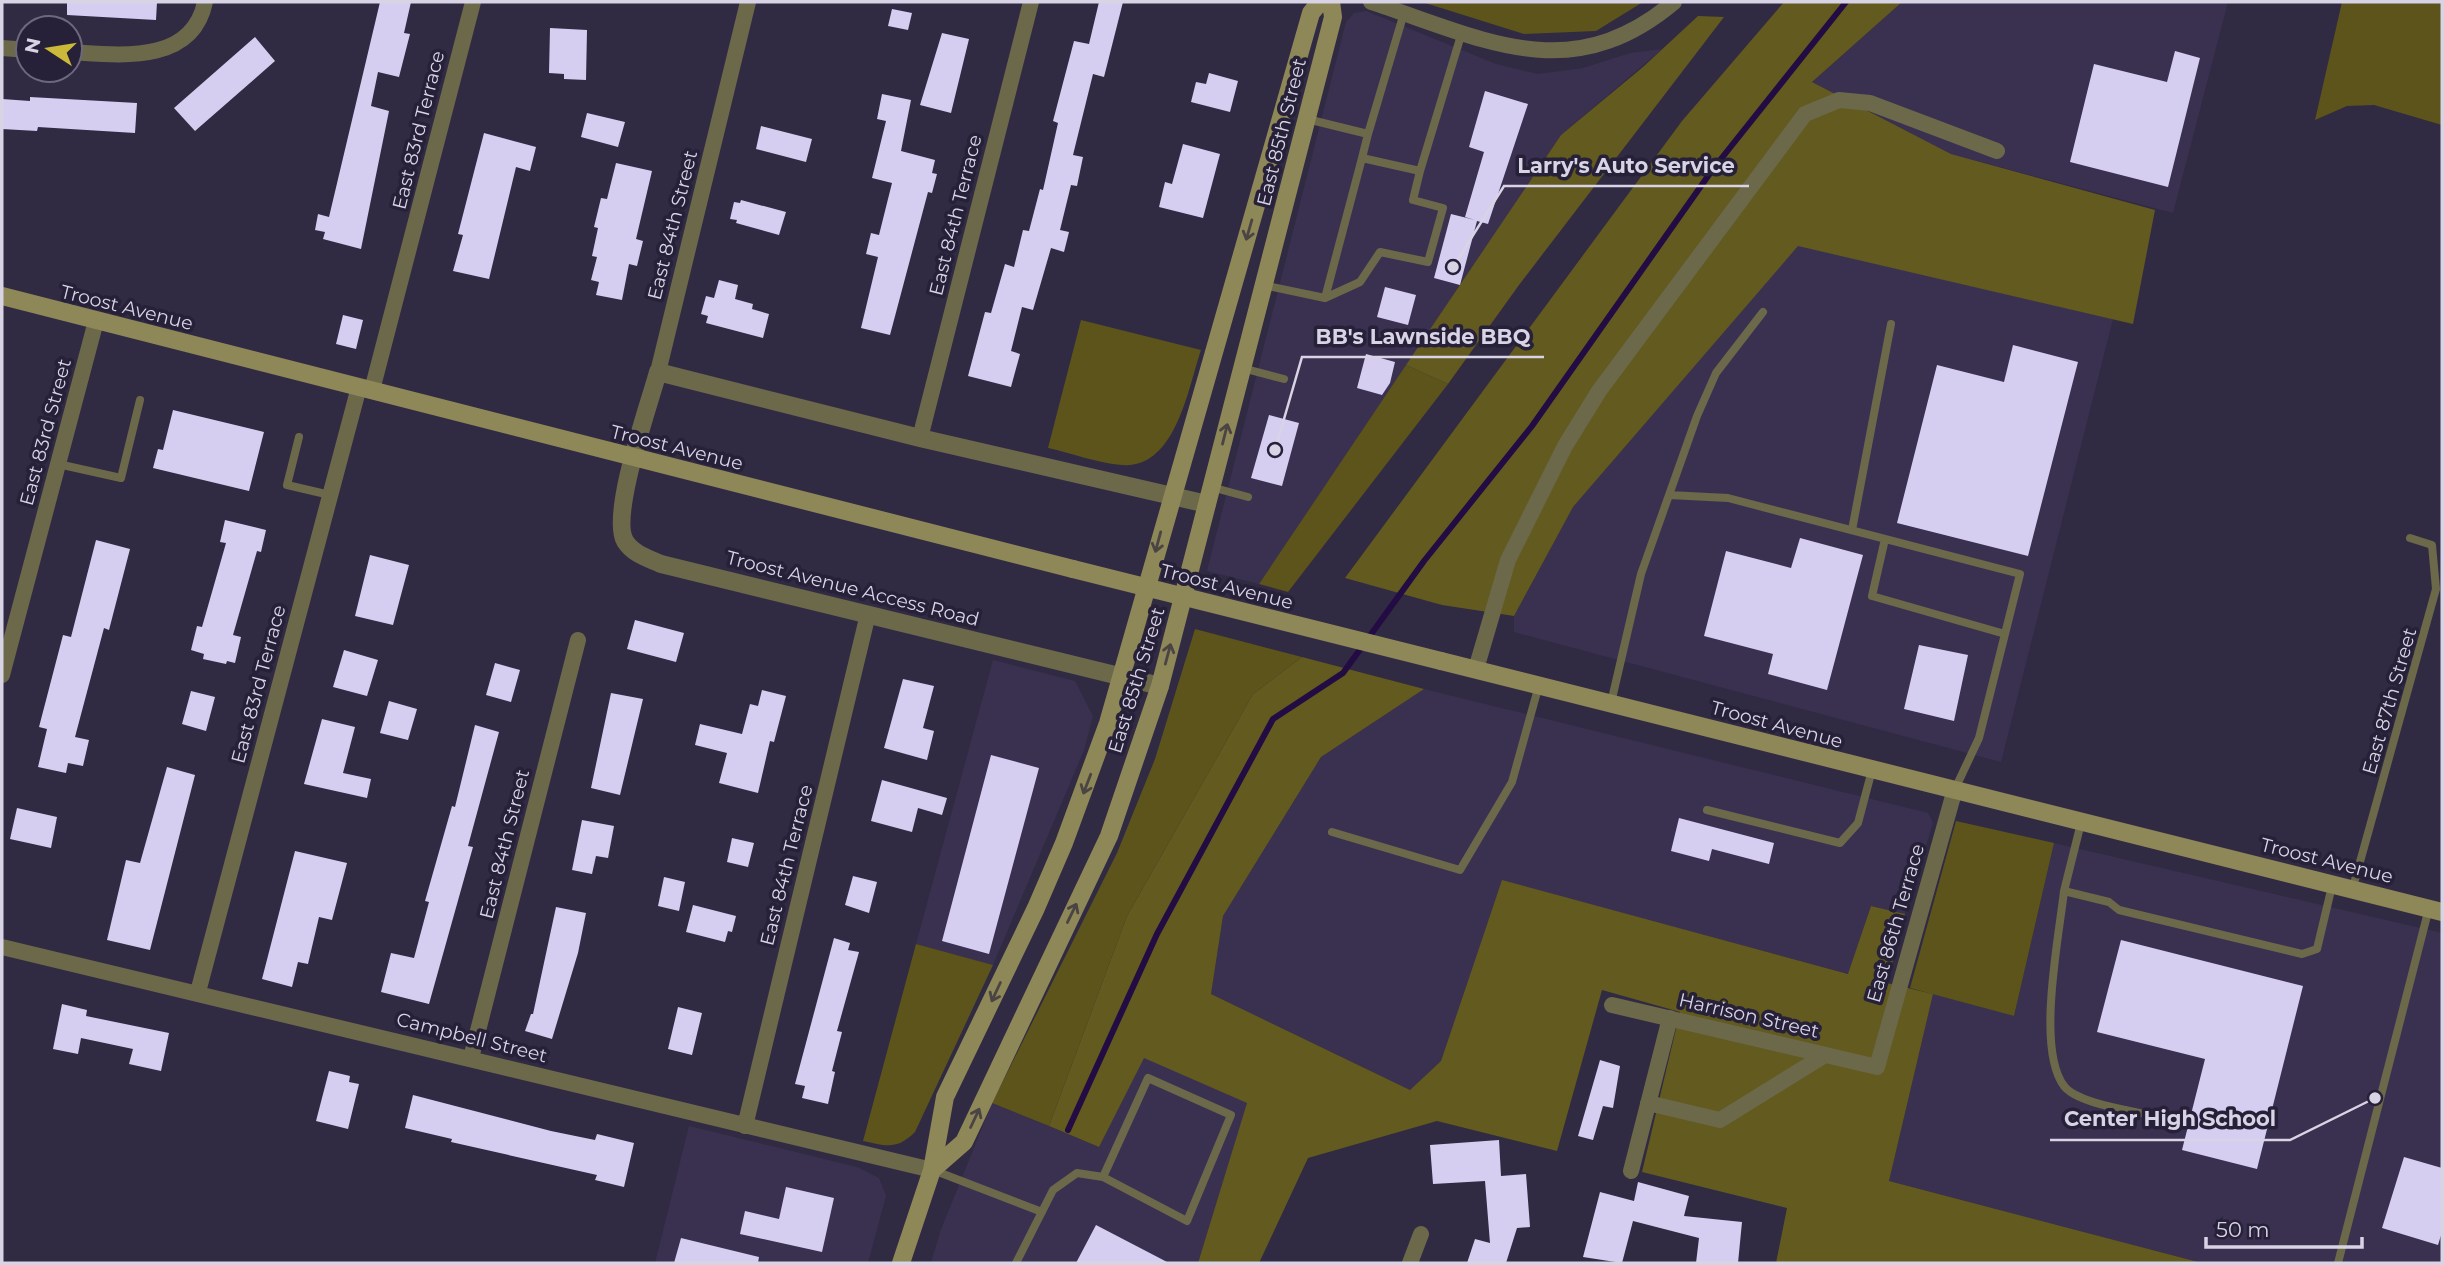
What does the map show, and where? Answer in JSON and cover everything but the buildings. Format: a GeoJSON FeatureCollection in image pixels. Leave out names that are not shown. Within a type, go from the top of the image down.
{"type":"FeatureCollection","features":[{"type":"Feature","properties":{"kind":"main road","name":"East 85th Street"},"geometry":{"type":"LineString","coordinates":[[901,1263],[932,1170],[945,1097],[1064,843],[1122,675],[1171,495],[1311,13],[1320,2]]}},
{"type":"Feature","properties":{"kind":"main road","name":"East 85th Street"},"geometry":{"type":"LineString","coordinates":[[932,1170],[964,1142],[1109,836],[1160,686],[1332,17],[1331,2]]}},
{"type":"Feature","properties":{"kind":"main road","name":"Troost Avenue"},"geometry":{"type":"LineString","coordinates":[[2,296],[1872,771],[2353,887],[2435,910]]}},
{"type":"Feature","properties":{"kind":"street"},"geometry":{"type":"LineString","coordinates":[[84,52],[144,54],[170,48],[202,18],[205,2]]}},
{"type":"Feature","properties":{"kind":"street","name":"East 83rd Terrace"},"geometry":{"type":"LineString","coordinates":[[198,992],[330,495],[366,389],[472,2]]}},
{"type":"Feature","properties":{"kind":"street","name":"East 84th Street"},"geometry":{"type":"LineString","coordinates":[[634,457],[658,372],[748,2]]}},
{"type":"Feature","properties":{"kind":"street","name":"East 84th Terrace"},"geometry":{"type":"LineString","coordinates":[[920,438],[1031,2]]}},
{"type":"Feature","properties":{"kind":"street"},"geometry":{"type":"LineString","coordinates":[[1371,2],[1505,46],[1566,52],[1614,42],[1652,21],[1674,2]]}},
{"type":"Feature","properties":{"kind":"street"},"geometry":{"type":"LineString","coordinates":[[1476,669],[1508,560],[1565,446],[1599,391],[1805,114],[1839,100],[1870,103],[1997,151]]}},
{"type":"Feature","properties":{"kind":"street","name":"East 83rd Street"},"geometry":{"type":"LineString","coordinates":[[2,675],[96,321]]}},
{"type":"Feature","properties":{"kind":"street"},"geometry":{"type":"LineString","coordinates":[[658,372],[920,438],[1171,495],[1209,495]]}},
{"type":"Feature","properties":{"kind":"street","name":"Troost Avenue Access Road"},"geometry":{"type":"LineString","coordinates":[[634,457],[621,524],[625,540],[636,553],[661,564],[1160,686]]}},
{"type":"Feature","properties":{"kind":"street","name":"East 84th Terrace"},"geometry":{"type":"LineString","coordinates":[[745,1126],[869,614]]}},
{"type":"Feature","properties":{"kind":"street","name":"East 84th Street"},"geometry":{"type":"LineString","coordinates":[[471,1058],[578,640]]}},
{"type":"Feature","properties":{"kind":"street","name":"East 86th Terrace"},"geometry":{"type":"LineString","coordinates":[[1877,1067],[1955,789]]}},
{"type":"Feature","properties":{"kind":"street","name":"Campbell Street"},"geometry":{"type":"LineString","coordinates":[[2,947],[932,1170]]}},
{"type":"Feature","properties":{"kind":"street","name":"Harrison Street"},"geometry":{"type":"LineString","coordinates":[[1612,1005],[1877,1067]]}},
{"type":"Feature","properties":{"kind":"street"},"geometry":{"type":"LineString","coordinates":[[1631,1171],[1670,1018]]}},
{"type":"Feature","properties":{"kind":"street"},"geometry":{"type":"LineString","coordinates":[[1648,1103],[1720,1120],[1825,1055]]}},
{"type":"Feature","properties":{"kind":"street"},"geometry":{"type":"LineString","coordinates":[[1410,1263],[1421,1234]]}},
{"type":"Feature","properties":{"kind":"lane"},"geometry":{"type":"LineString","coordinates":[[1325,298],[1368,134],[1404,13]]}},
{"type":"Feature","properties":{"kind":"lane"},"geometry":{"type":"LineString","coordinates":[[1263,285],[1325,298],[1360,282],[1380,252],[1428,262],[1443,208],[1413,200],[1462,32]]}},
{"type":"Feature","properties":{"kind":"lane"},"geometry":{"type":"LineString","coordinates":[[1306,118],[1368,134]]}},
{"type":"Feature","properties":{"kind":"lane"},"geometry":{"type":"LineString","coordinates":[[1362,158],[1420,171]]}},
{"type":"Feature","properties":{"kind":"lane"},"geometry":{"type":"LineString","coordinates":[[1611,703],[1641,574],[1716,373],[1763,312]]}},
{"type":"Feature","properties":{"kind":"lane"},"geometry":{"type":"LineString","coordinates":[[1852,530],[1891,324]]}},
{"type":"Feature","properties":{"kind":"lane"},"geometry":{"type":"LineString","coordinates":[[1242,368],[1284,379]]}},
{"type":"Feature","properties":{"kind":"lane"},"geometry":{"type":"LineString","coordinates":[[58,464],[121,478],[140,400]]}},
{"type":"Feature","properties":{"kind":"lane"},"geometry":{"type":"LineString","coordinates":[[299,437],[287,485],[330,495]]}},
{"type":"Feature","properties":{"kind":"lane"},"geometry":{"type":"LineString","coordinates":[[1209,495],[1248,497]]}},
{"type":"Feature","properties":{"kind":"lane"},"geometry":{"type":"LineString","coordinates":[[1669,495],[1728,498],[2020,574],[1979,738],[1955,789]]}},
{"type":"Feature","properties":{"kind":"lane","name":"East 87th Street"},"geometry":{"type":"LineString","coordinates":[[2353,887],[2436,589],[2432,545],[2410,538]]}},
{"type":"Feature","properties":{"kind":"lane"},"geometry":{"type":"LineString","coordinates":[[1885,539],[1872,596],[2005,635]]}},
{"type":"Feature","properties":{"kind":"lane"},"geometry":{"type":"LineString","coordinates":[[1332,832],[1460,870],[1512,782],[1539,685]]}},
{"type":"Feature","properties":{"kind":"lane"},"geometry":{"type":"LineString","coordinates":[[1707,810],[1840,843],[1858,823],[1872,771]]}},
{"type":"Feature","properties":{"kind":"lane"},"geometry":{"type":"LineString","coordinates":[[2081,820],[2064,891],[2052,1003],[2051,1040],[2055,1065],[2065,1087],[2082,1098],[2149,1115]]}},
{"type":"Feature","properties":{"kind":"lane"},"geometry":{"type":"LineString","coordinates":[[2064,891],[2109,902],[2119,910],[2302,954],[2317,949],[2333,883]]}},
{"type":"Feature","properties":{"kind":"lane"},"geometry":{"type":"LineString","coordinates":[[2338,1263],[2435,910]]}},
{"type":"Feature","properties":{"kind":"lane"},"geometry":{"type":"LineString","coordinates":[[1016,1263],[1053,1190],[1077,1172],[1103,1177],[1186,1221],[1231,1115],[1147,1078],[1103,1177]]}},
{"type":"Feature","properties":{"kind":"lane"},"geometry":{"type":"LineString","coordinates":[[932,1170],[1042,1212]]}},
{"type":"Feature","properties":{"kind":"shaded area"},"geometry":{"type":"Polygon","coordinates":[[[1422,2],[1643,2],[1596,31],[1524,34],[1422,2]]]}},
{"type":"Feature","properties":{"kind":"shaded area"},"geometry":{"type":"Polygon","coordinates":[[[1784,2],[1902,2],[1812,82],[1951,154],[2155,210],[2133,324],[1798,246],[1573,507],[1514,616],[1442,605],[1345,578],[1682,121],[1784,2]]]}},
{"type":"Feature","properties":{"kind":"shaded area"},"geometry":{"type":"Polygon","coordinates":[[[1902,2],[2228,2],[2173,213],[1951,154],[1812,82],[1902,2]]]}},
{"type":"Feature","properties":{"kind":"shaded area"},"geometry":{"type":"Polygon","coordinates":[[[2342,2],[2442,2],[2442,125],[2374,105],[2347,106],[2315,120],[2342,2]]]}},
{"type":"Feature","properties":{"kind":"shaded area"},"geometry":{"type":"Polygon","coordinates":[[[1366,11],[1496,64],[1538,74],[1583,68],[1630,53],[1662,49],[1561,135],[1259,584],[1207,571],[1346,22],[1354,13],[1366,11]]]}},
{"type":"Feature","properties":{"kind":"shaded area"},"geometry":{"type":"Polygon","coordinates":[[[1698,16],[1724,17],[1519,285],[1448,384],[1406,365],[1561,135],[1643,67],[1698,16]]]}},
{"type":"Feature","properties":{"kind":"shaded area"},"geometry":{"type":"Polygon","coordinates":[[[1798,245],[2113,319],[2001,762],[1514,632],[1514,616],[1573,507],[1798,245]]]}},
{"type":"Feature","properties":{"kind":"shaded area"},"geometry":{"type":"Polygon","coordinates":[[[1081,320],[1201,350],[1177,423],[1155,454],[1140,463],[1113,464],[1048,448],[1081,320]]]}},
{"type":"Feature","properties":{"kind":"shaded area"},"geometry":{"type":"Polygon","coordinates":[[[1406,365],[1448,384],[1288,592],[1259,584],[1406,365]]]}},
{"type":"Feature","properties":{"kind":"shaded area"},"geometry":{"type":"Polygon","coordinates":[[[1195,629],[1302,657],[1253,694],[1127,916],[1049,1126],[992,1103],[1117,853],[1155,759],[1195,629]]]}},
{"type":"Feature","properties":{"kind":"shaded area"},"geometry":{"type":"Polygon","coordinates":[[[1302,657],[1424,689],[1321,757],[1223,916],[1211,994],[1410,1090],[1441,1061],[1502,880],[1848,974],[1871,906],[1905,914],[1887,983],[1933,994],[1889,1181],[2202,1263],[1776,1263],[1787,1208],[1642,1172],[1680,1012],[1602,990],[1557,1151],[1437,1121],[1308,1158],[1259,1263],[1198,1263],[1247,1103],[1144,1058],[1099,1147],[1049,1126],[1127,916],[1253,694],[1302,657]]]}},
{"type":"Feature","properties":{"kind":"shaded area"},"geometry":{"type":"Polygon","coordinates":[[[993,660],[1075,681],[1093,716],[1084,750],[993,965],[916,944],[993,660]]]}},
{"type":"Feature","properties":{"kind":"shaded area"},"geometry":{"type":"Polygon","coordinates":[[[1424,689],[1928,813],[1933,823],[1905,914],[1871,906],[1849,974],[1502,881],[1441,1061],[1410,1090],[1211,994],[1223,916],[1321,757],[1424,689]]]}},
{"type":"Feature","properties":{"kind":"shaded area"},"geometry":{"type":"Polygon","coordinates":[[[1956,821],[2054,843],[2014,1016],[1910,988],[1956,821]]]}},
{"type":"Feature","properties":{"kind":"shaded area"},"geometry":{"type":"Polygon","coordinates":[[[2054,843],[2442,933],[2442,1263],[2202,1263],[1889,1181],[1933,994],[2014,1016],[2054,843]]]}},
{"type":"Feature","properties":{"kind":"shaded area"},"geometry":{"type":"Polygon","coordinates":[[[916,944],[993,965],[915,1132],[897,1144],[863,1141],[916,944]]]}},
{"type":"Feature","properties":{"kind":"shaded area"},"geometry":{"type":"Polygon","coordinates":[[[1143,1057],[1248,1103],[1198,1263],[931,1263],[940,1232],[992,1103],[1099,1147],[1143,1057]]]}},
{"type":"Feature","properties":{"kind":"shaded area"},"geometry":{"type":"Polygon","coordinates":[[[689,1126],[857,1167],[879,1178],[886,1196],[868,1263],[655,1263],[689,1126]]]}},
{"type":"Feature","properties":{"kind":"waterway"},"geometry":{"type":"LineString","coordinates":[[1068,1130],[1157,934],[1273,719],[1343,673],[1424,561],[1532,426],[1713,169],[1846,2]]}},
{"type":"Feature","properties":{"kind":"place","name":"Larry's Auto Service"},"geometry":{"type":"Point","coordinates":[1453,267]}},
{"type":"Feature","properties":{"kind":"place","name":"BB's Lawnside BBQ"},"geometry":{"type":"Point","coordinates":[1275,450]}},
{"type":"Feature","properties":{"kind":"place","name":"Center High School"},"geometry":{"type":"Point","coordinates":[2375,1098]}}]}
